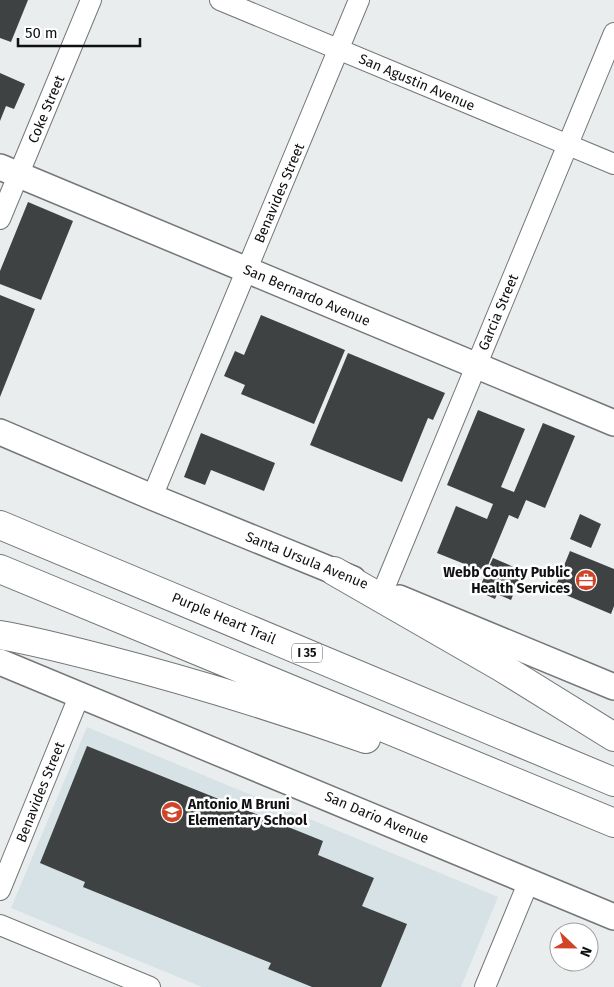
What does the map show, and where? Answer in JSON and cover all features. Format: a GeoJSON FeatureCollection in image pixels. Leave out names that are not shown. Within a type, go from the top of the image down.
{"type":"FeatureCollection","features":[{"type":"Feature","properties":{"kind":"highway","name":"Purple Heart Trail"},"geometry":{"type":"LineString","coordinates":[[0,525],[614,782]]}},
{"type":"Feature","properties":{"kind":"highway"},"geometry":{"type":"LineString","coordinates":[[0,569],[614,823]]}},
{"type":"Feature","properties":{"kind":"highway"},"geometry":{"type":"LineString","coordinates":[[334,571],[501,668],[614,737]]}},
{"type":"Feature","properties":{"kind":"highway"},"geometry":{"type":"LineString","coordinates":[[0,635],[28,640],[139,668],[262,704],[418,757],[534,791]]}},
{"type":"Feature","properties":{"kind":"main road","name":"San Bernardo Avenue"},"geometry":{"type":"LineString","coordinates":[[9,171],[614,422]]}},
{"type":"Feature","properties":{"kind":"main road","name":"Santa Ursula Avenue"},"geometry":{"type":"LineString","coordinates":[[0,432],[152,497],[613,684]]}},
{"type":"Feature","properties":{"kind":"main road","name":"San Dario Avenue"},"geometry":{"type":"LineString","coordinates":[[0,662],[614,917]]}},
{"type":"Feature","properties":{"kind":"street","name":"Coke Street"},"geometry":{"type":"LineString","coordinates":[[0,219],[9,171],[91,0]]}},
{"type":"Feature","properties":{"kind":"street","name":"San Agustin Avenue"},"geometry":{"type":"LineString","coordinates":[[220,0],[614,164]]}},
{"type":"Feature","properties":{"kind":"street","name":"Benavides Street"},"geometry":{"type":"LineString","coordinates":[[152,497],[360,0]]}},
{"type":"Feature","properties":{"kind":"street","name":"Garcia Street"},"geometry":{"type":"LineString","coordinates":[[383,591],[614,33]]}},
{"type":"Feature","properties":{"kind":"street","name":"Benavides Street"},"geometry":{"type":"LineString","coordinates":[[0,890],[80,694]]}},
{"type":"Feature","properties":{"kind":"street"},"geometry":{"type":"LineString","coordinates":[[485,987],[530,881]]}},
{"type":"Feature","properties":{"kind":"street"},"geometry":{"type":"LineString","coordinates":[[0,926],[150,987]]}},
{"type":"Feature","properties":{"kind":"shaded area","name":"Antonio M Bruni Elementary School"},"geometry":{"type":"Polygon","coordinates":[[[87,727],[498,897],[461,987],[202,987],[11,908],[87,727]]]}},
{"type":"Feature","properties":{"kind":"building"},"geometry":{"type":"Polygon","coordinates":[[[0,0],[28,0],[11,42],[0,38],[0,0]]]}},
{"type":"Feature","properties":{"kind":"building"},"geometry":{"type":"Polygon","coordinates":[[[0,73],[25,84],[14,109],[6,106],[0,121],[0,73]]]}},
{"type":"Feature","properties":{"kind":"building"},"geometry":{"type":"Polygon","coordinates":[[[28,202],[73,221],[41,300],[0,284],[0,271],[28,202]]]}},
{"type":"Feature","properties":{"kind":"building"},"geometry":{"type":"Polygon","coordinates":[[[0,295],[35,309],[0,397],[0,295]]]}},
{"type":"Feature","properties":{"kind":"building"},"geometry":{"type":"Polygon","coordinates":[[[261,315],[345,350],[314,424],[241,394],[245,385],[224,376],[235,351],[244,355],[261,315]]]}},
{"type":"Feature","properties":{"kind":"building"},"geometry":{"type":"Polygon","coordinates":[[[348,353],[445,393],[433,420],[428,418],[402,482],[310,445],[348,353]]]}},
{"type":"Feature","properties":{"kind":"building"},"geometry":{"type":"Polygon","coordinates":[[[478,410],[525,429],[501,487],[514,492],[543,423],[575,436],[545,508],[526,500],[518,519],[509,515],[484,575],[466,567],[467,565],[437,553],[456,506],[487,519],[493,504],[447,485],[478,410]]]}},
{"type":"Feature","properties":{"kind":"building"},"geometry":{"type":"Polygon","coordinates":[[[201,433],[275,463],[264,491],[211,470],[205,485],[184,477],[201,433]]]}},
{"type":"Feature","properties":{"kind":"building"},"geometry":{"type":"Polygon","coordinates":[[[580,514],[601,524],[591,548],[570,539],[580,514]]]}},
{"type":"Feature","properties":{"kind":"building","name":"Webb County Public Health Services"},"geometry":{"type":"Polygon","coordinates":[[[570,551],[614,569],[614,606],[611,614],[554,590],[570,551]]]}},
{"type":"Feature","properties":{"kind":"building"},"geometry":{"type":"Polygon","coordinates":[[[493,558],[523,571],[511,600],[497,594],[495,599],[478,591],[493,558]]]}},
{"type":"Feature","properties":{"kind":"building"},"geometry":{"type":"Polygon","coordinates":[[[87,746],[323,841],[318,855],[374,878],[362,906],[407,924],[381,987],[312,987],[268,969],[271,963],[83,887],[85,882],[40,863],[87,746]]]}},
{"type":"Feature","properties":{"kind":"place","name":"Webb County Public Health Services"},"geometry":{"type":"Point","coordinates":[586,580]}},
{"type":"Feature","properties":{"kind":"place","name":"Antonio M Bruni Elementary School"},"geometry":{"type":"Point","coordinates":[172,812]}}]}
